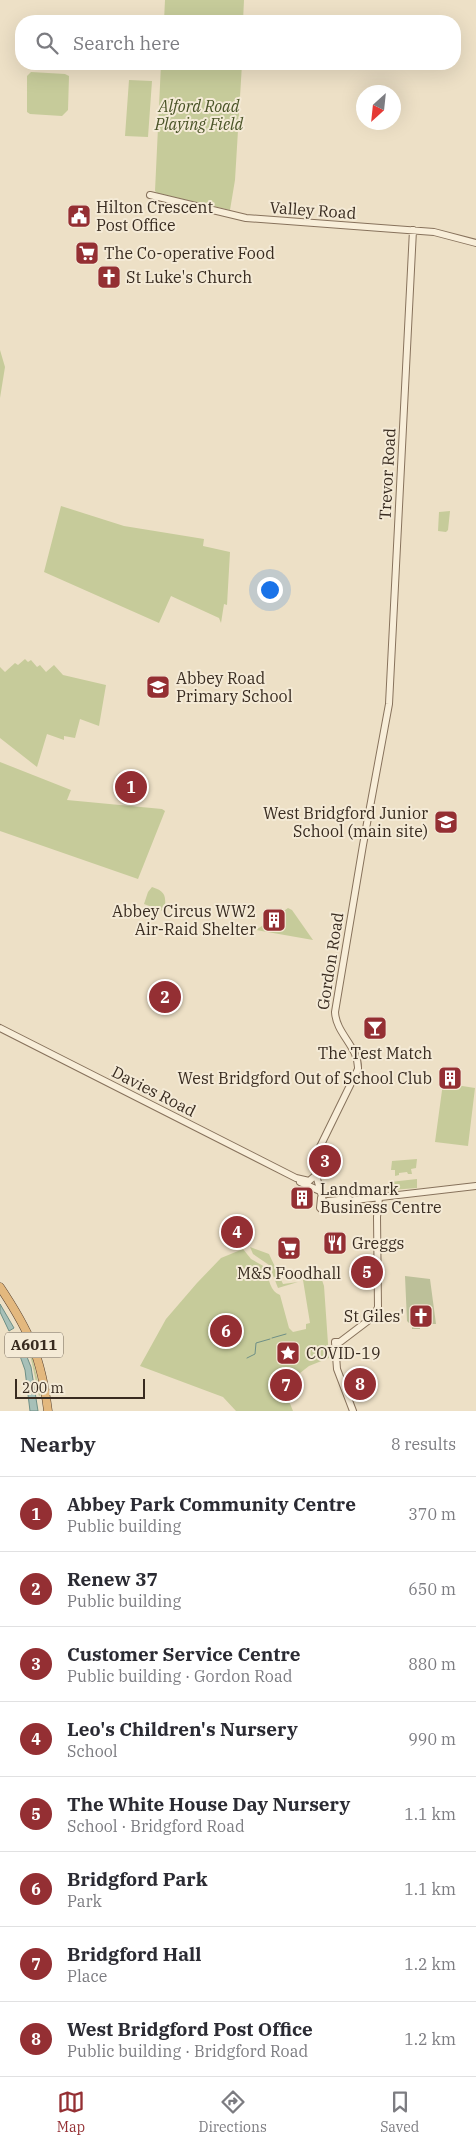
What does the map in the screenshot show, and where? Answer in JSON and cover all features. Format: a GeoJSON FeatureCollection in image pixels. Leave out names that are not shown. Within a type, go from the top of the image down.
{"type":"FeatureCollection","features":[{"type":"Feature","properties":{"kind":"highway","name":"A6011"},"geometry":{"type":"LineString","coordinates":[[0,1287],[30,1335],[42,1371],[48,1411]]}},
{"type":"Feature","properties":{"kind":"street","name":"Valley Road"},"geometry":{"type":"LineString","coordinates":[[150,195],[246,218],[434,232],[476,243]]}},
{"type":"Feature","properties":{"kind":"street","name":"Trevor Road"},"geometry":{"type":"LineString","coordinates":[[386,719],[389,704],[397,569],[413,230]]}},
{"type":"Feature","properties":{"kind":"street","name":"Gordon Road"},"geometry":{"type":"LineString","coordinates":[[379,1198],[324,1206],[314,1161],[358,1069],[356,1056],[338,1027],[335,1012],[386,719]]}},
{"type":"Feature","properties":{"kind":"street","name":"Davies Road"},"geometry":{"type":"LineString","coordinates":[[0,1028],[296,1178],[320,1192]]}},
{"type":"Feature","properties":{"kind":"street"},"geometry":{"type":"LineString","coordinates":[[296,1178],[309,1181],[316,1175]]}},
{"type":"Feature","properties":{"kind":"street"},"geometry":{"type":"LineString","coordinates":[[353,1411],[337,1369],[335,1342],[339,1342],[377,1312],[377,1217],[379,1198],[476,1186]]}},
{"type":"Feature","properties":{"kind":"green space"},"geometry":{"type":"Polygon","coordinates":[[[165,0],[244,0],[243,15],[164,15],[165,0]]]}},
{"type":"Feature","properties":{"kind":"green space","name":"Alford Road Playing Field"},"geometry":{"type":"Polygon","coordinates":[[[161,70],[242,70],[235,180],[230,210],[155,191],[161,70]]]}},
{"type":"Feature","properties":{"kind":"green space"},"geometry":{"type":"Polygon","coordinates":[[[31,72],[65,74],[69,76],[68,110],[62,116],[30,114],[27,112],[27,76],[31,72]]]}},
{"type":"Feature","properties":{"kind":"green space"},"geometry":{"type":"Polygon","coordinates":[[[129,80],[152,81],[148,137],[125,136],[129,80]]]}},
{"type":"Feature","properties":{"kind":"green space"},"geometry":{"type":"Polygon","coordinates":[[[0,350],[5,367],[0,398],[0,350]]]}},
{"type":"Feature","properties":{"kind":"green space"},"geometry":{"type":"Polygon","coordinates":[[[61,506],[124,526],[204,539],[203,546],[230,552],[227,605],[224,604],[221,623],[219,618],[171,596],[159,623],[44,572],[61,506]]]}},
{"type":"Feature","properties":{"kind":"green space"},"geometry":{"type":"Polygon","coordinates":[[[450,511],[448,530],[446,532],[438,531],[439,512],[450,511]]]}},
{"type":"Feature","properties":{"kind":"green space"},"geometry":{"type":"Polygon","coordinates":[[[25,659],[28,662],[31,660],[37,667],[40,665],[46,672],[54,665],[63,675],[106,685],[99,726],[80,719],[75,738],[64,736],[64,740],[47,734],[37,767],[0,738],[0,667],[5,672],[15,663],[18,665],[25,659]]]}},
{"type":"Feature","properties":{"kind":"green space"},"geometry":{"type":"Polygon","coordinates":[[[0,762],[71,790],[67,800],[162,809],[165,811],[138,879],[0,831],[0,762]]]}},
{"type":"Feature","properties":{"kind":"green space"},"geometry":{"type":"Polygon","coordinates":[[[152,887],[161,891],[165,896],[165,912],[144,904],[152,887]]]}},
{"type":"Feature","properties":{"kind":"green space"},"geometry":{"type":"Polygon","coordinates":[[[288,908],[292,910],[313,940],[256,930],[288,908]]]}},
{"type":"Feature","properties":{"kind":"green space"},"geometry":{"type":"Polygon","coordinates":[[[443,1083],[475,1088],[468,1146],[435,1142],[443,1083]]]}},
{"type":"Feature","properties":{"kind":"green space"},"geometry":{"type":"Polygon","coordinates":[[[417,1159],[416,1168],[411,1169],[412,1174],[407,1172],[399,1173],[399,1175],[395,1176],[395,1170],[391,1170],[392,1161],[417,1159]]]}},
{"type":"Feature","properties":{"kind":"green space"},"geometry":{"type":"Polygon","coordinates":[[[417,1179],[417,1188],[391,1190],[390,1182],[417,1179]]]}},
{"type":"Feature","properties":{"kind":"green space"},"geometry":{"type":"Polygon","coordinates":[[[250,1247],[269,1254],[283,1284],[298,1282],[278,1288],[269,1265],[253,1254],[250,1247]]]}},
{"type":"Feature","properties":{"kind":"green space"},"geometry":{"type":"Polygon","coordinates":[[[243,1249],[251,1259],[265,1267],[271,1287],[280,1295],[289,1328],[293,1332],[306,1329],[306,1324],[310,1323],[303,1280],[321,1277],[324,1286],[329,1358],[309,1366],[300,1373],[272,1382],[276,1393],[285,1391],[293,1411],[236,1411],[223,1397],[140,1366],[166,1319],[197,1283],[221,1258],[243,1249]]]}},
{"type":"Feature","properties":{"kind":"green space"},"geometry":{"type":"Polygon","coordinates":[[[405,1276],[430,1279],[436,1324],[420,1324],[420,1329],[412,1329],[412,1323],[407,1321],[405,1276]]]}},
{"type":"Feature","properties":{"kind":"green space"},"geometry":{"type":"Polygon","coordinates":[[[20,1336],[31,1351],[41,1395],[39,1396],[31,1359],[20,1336]]]}},
{"type":"Feature","properties":{"kind":"water"},"geometry":{"type":"Polygon","coordinates":[[[0,1304],[14,1328],[9,1331],[0,1312],[0,1304]]]}},
{"type":"Feature","properties":{"kind":"water"},"geometry":{"type":"Polygon","coordinates":[[[19,1337],[31,1367],[38,1411],[30,1411],[25,1370],[15,1342],[15,1339],[19,1337]]]}},
{"type":"Feature","properties":{"kind":"waterway"},"geometry":{"type":"LineString","coordinates":[[272,1338],[286,1334]]}},
{"type":"Feature","properties":{"kind":"waterway"},"geometry":{"type":"LineString","coordinates":[[247,1358],[255,1354],[256,1343],[270,1339]]}},
{"type":"Feature","properties":{"kind":"place","name":"Hilton Crescent Post Office"},"geometry":{"type":"Point","coordinates":[79,216]}},
{"type":"Feature","properties":{"kind":"place","name":"The Co-operative Food"},"geometry":{"type":"Point","coordinates":[87,253]}},
{"type":"Feature","properties":{"kind":"place","name":"St Luke's Church"},"geometry":{"type":"Point","coordinates":[109,277]}},
{"type":"Feature","properties":{"kind":"place","name":"Abbey Road Primary School"},"geometry":{"type":"Point","coordinates":[158,687]}},
{"type":"Feature","properties":{"kind":"place","name":"Abbey Park Community Centre"},"geometry":{"type":"Point","coordinates":[131,787]}},
{"type":"Feature","properties":{"kind":"place","name":"West Bridgford Junior School (main site)"},"geometry":{"type":"Point","coordinates":[446,822]}},
{"type":"Feature","properties":{"kind":"place","name":"Abbey Circus WW2 Air-Raid Shelter"},"geometry":{"type":"Point","coordinates":[274,920]}},
{"type":"Feature","properties":{"kind":"place","name":"Renew 37"},"geometry":{"type":"Point","coordinates":[165,997]}},
{"type":"Feature","properties":{"kind":"place","name":"The Test Match"},"geometry":{"type":"Point","coordinates":[375,1028]}},
{"type":"Feature","properties":{"kind":"place","name":"West Bridgford Out of School Club"},"geometry":{"type":"Point","coordinates":[450,1078]}},
{"type":"Feature","properties":{"kind":"place","name":"Customer Service Centre"},"geometry":{"type":"Point","coordinates":[325,1161]}},
{"type":"Feature","properties":{"kind":"place","name":"Landmark Business Centre"},"geometry":{"type":"Point","coordinates":[302,1198]}},
{"type":"Feature","properties":{"kind":"place","name":"Leo's Children's Nursery"},"geometry":{"type":"Point","coordinates":[237,1232]}},
{"type":"Feature","properties":{"kind":"place","name":"Greggs"},"geometry":{"type":"Point","coordinates":[335,1243]}},
{"type":"Feature","properties":{"kind":"place","name":"M&S Foodhall"},"geometry":{"type":"Point","coordinates":[289,1248]}},
{"type":"Feature","properties":{"kind":"place","name":"The White House Day Nursery"},"geometry":{"type":"Point","coordinates":[367,1272]}},
{"type":"Feature","properties":{"kind":"place","name":"St Giles'"},"geometry":{"type":"Point","coordinates":[421,1316]}},
{"type":"Feature","properties":{"kind":"place","name":"Bridgford Park"},"geometry":{"type":"Point","coordinates":[226,1331]}},
{"type":"Feature","properties":{"kind":"place","name":"COVID-19"},"geometry":{"type":"Point","coordinates":[288,1353]}},
{"type":"Feature","properties":{"kind":"place","name":"West Bridgford Post Office"},"geometry":{"type":"Point","coordinates":[360,1384]}},
{"type":"Feature","properties":{"kind":"place","name":"Bridgford Hall"},"geometry":{"type":"Point","coordinates":[286,1385]}}]}
